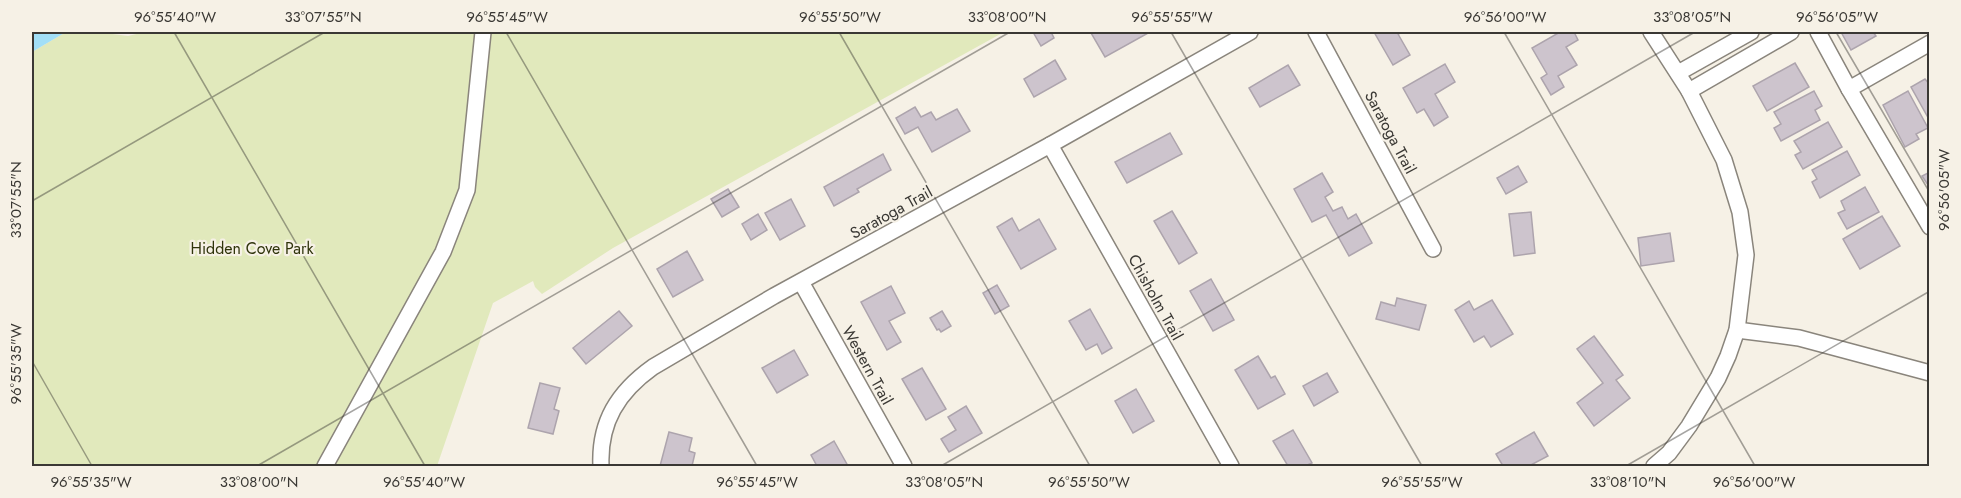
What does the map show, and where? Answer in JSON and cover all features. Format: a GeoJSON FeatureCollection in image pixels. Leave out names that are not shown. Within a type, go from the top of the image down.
{"type":"FeatureCollection","features":[{"type":"Feature","properties":{"kind":"street"},"geometry":{"type":"LineString","coordinates":[[325,466],[443,252],[460,211],[467,190],[483,32]]}},
{"type":"Feature","properties":{"kind":"street","name":"Saratoga Trail"},"geometry":{"type":"LineString","coordinates":[[602,466],[600,445],[610,418],[619,399],[644,374],[774,296],[1050,145],[1250,32]]}},
{"type":"Feature","properties":{"kind":"street","name":"Saratoga Trail"},"geometry":{"type":"LineString","coordinates":[[1316,32],[1433,249]]}},
{"type":"Feature","properties":{"kind":"street"},"geometry":{"type":"LineString","coordinates":[[1652,32],[1689,91],[1724,160],[1740,212],[1746,255],[1737,330],[1718,378],[1669,453],[1654,466]]}},
{"type":"Feature","properties":{"kind":"street"},"geometry":{"type":"LineString","coordinates":[[1678,73],[1750,32]]}},
{"type":"Feature","properties":{"kind":"street"},"geometry":{"type":"LineString","coordinates":[[1689,91],[1791,32]]}},
{"type":"Feature","properties":{"kind":"street"},"geometry":{"type":"LineString","coordinates":[[1818,32],[1929,227]]}},
{"type":"Feature","properties":{"kind":"street"},"geometry":{"type":"LineString","coordinates":[[1849,89],[1929,43]]}},
{"type":"Feature","properties":{"kind":"street","name":"Chisholm Trail"},"geometry":{"type":"LineString","coordinates":[[1050,145],[1231,466]]}},
{"type":"Feature","properties":{"kind":"street","name":"Western Trail"},"geometry":{"type":"LineString","coordinates":[[801,282],[904,466]]}},
{"type":"Feature","properties":{"kind":"street"},"geometry":{"type":"LineString","coordinates":[[1737,330],[1799,338],[1929,373]]}},
{"type":"Feature","properties":{"kind":"green space","name":"Hidden Cove Park"},"geometry":{"type":"Polygon","coordinates":[[[66,32],[97,32],[128,36],[145,32],[1004,32],[613,248],[542,294],[533,281],[493,303],[437,466],[32,466],[32,52],[66,32]]]}},
{"type":"Feature","properties":{"kind":"water"},"geometry":{"type":"Polygon","coordinates":[[[32,32],[66,32],[32,52],[32,32]]]}},
{"type":"Feature","properties":{"kind":"building"},"geometry":{"type":"Polygon","coordinates":[[[1033,32],[1051,32],[1054,38],[1041,46],[1033,32]]]}},
{"type":"Feature","properties":{"kind":"building"},"geometry":{"type":"Polygon","coordinates":[[[1150,32],[1105,57],[1091,33],[1150,32]]]}},
{"type":"Feature","properties":{"kind":"building"},"geometry":{"type":"Polygon","coordinates":[[[1374,32],[1403,32],[1398,34],[1410,55],[1393,65],[1374,32]]]}},
{"type":"Feature","properties":{"kind":"building"},"geometry":{"type":"Polygon","coordinates":[[[1560,32],[1574,32],[1578,40],[1566,47],[1577,65],[1558,76],[1564,87],[1551,95],[1541,78],[1547,74],[1532,48],[1560,32]]]}},
{"type":"Feature","properties":{"kind":"building"},"geometry":{"type":"Polygon","coordinates":[[[1841,32],[1873,32],[1876,36],[1851,50],[1841,32]]]}},
{"type":"Feature","properties":{"kind":"building"},"geometry":{"type":"Polygon","coordinates":[[[1055,60],[1066,79],[1034,97],[1024,79],[1055,60]]]}},
{"type":"Feature","properties":{"kind":"building"},"geometry":{"type":"Polygon","coordinates":[[[1795,63],[1809,87],[1767,111],[1753,86],[1795,63]]]}},
{"type":"Feature","properties":{"kind":"building"},"geometry":{"type":"Polygon","coordinates":[[[1445,64],[1455,82],[1435,94],[1448,117],[1434,126],[1424,109],[1417,113],[1403,88],[1445,64]]]}},
{"type":"Feature","properties":{"kind":"building"},"geometry":{"type":"Polygon","coordinates":[[[1288,65],[1300,85],[1260,107],[1249,88],[1288,65]]]}},
{"type":"Feature","properties":{"kind":"building"},"geometry":{"type":"Polygon","coordinates":[[[1925,79],[1930,85],[1930,121],[1911,87],[1925,79]]]}},
{"type":"Feature","properties":{"kind":"building"},"geometry":{"type":"Polygon","coordinates":[[[1814,91],[1822,106],[1815,110],[1820,120],[1781,141],[1774,128],[1781,124],[1774,112],[1814,91]]]}},
{"type":"Feature","properties":{"kind":"building"},"geometry":{"type":"Polygon","coordinates":[[[1908,91],[1928,128],[1916,134],[1919,139],[1905,147],[1883,105],[1908,91]]]}},
{"type":"Feature","properties":{"kind":"building"},"geometry":{"type":"Polygon","coordinates":[[[915,107],[921,117],[931,112],[936,120],[957,109],[970,131],[932,152],[918,127],[905,134],[896,118],[915,107]]]}},
{"type":"Feature","properties":{"kind":"building"},"geometry":{"type":"Polygon","coordinates":[[[1828,122],[1842,147],[1803,169],[1795,155],[1801,152],[1794,141],[1828,122]]]}},
{"type":"Feature","properties":{"kind":"building"},"geometry":{"type":"Polygon","coordinates":[[[1170,133],[1182,154],[1127,183],[1115,162],[1170,133]]]}},
{"type":"Feature","properties":{"kind":"building"},"geometry":{"type":"Polygon","coordinates":[[[1847,151],[1860,175],[1820,198],[1812,182],[1817,179],[1812,170],[1847,151]]]}},
{"type":"Feature","properties":{"kind":"building"},"geometry":{"type":"Polygon","coordinates":[[[883,154],[891,170],[857,189],[859,192],[834,206],[824,187],[883,154]]]}},
{"type":"Feature","properties":{"kind":"building"},"geometry":{"type":"Polygon","coordinates":[[[1518,166],[1527,182],[1506,194],[1497,178],[1518,166]]]}},
{"type":"Feature","properties":{"kind":"building"},"geometry":{"type":"Polygon","coordinates":[[[1930,172],[1930,188],[1922,176],[1930,172]]]}},
{"type":"Feature","properties":{"kind":"building"},"geometry":{"type":"Polygon","coordinates":[[[1322,173],[1333,192],[1325,197],[1333,211],[1342,207],[1348,219],[1356,214],[1372,243],[1349,256],[1326,215],[1312,222],[1294,189],[1322,173]]]}},
{"type":"Feature","properties":{"kind":"building"},"geometry":{"type":"Polygon","coordinates":[[[1865,187],[1879,212],[1847,229],[1838,213],[1845,210],[1841,201],[1865,187]]]}},
{"type":"Feature","properties":{"kind":"building"},"geometry":{"type":"Polygon","coordinates":[[[728,189],[739,207],[722,217],[711,199],[728,189]]]}},
{"type":"Feature","properties":{"kind":"building"},"geometry":{"type":"Polygon","coordinates":[[[791,199],[805,226],[780,240],[765,213],[791,199]]]}},
{"type":"Feature","properties":{"kind":"building"},"geometry":{"type":"Polygon","coordinates":[[[1172,211],[1197,253],[1179,264],[1154,221],[1172,211]]]}},
{"type":"Feature","properties":{"kind":"building"},"geometry":{"type":"Polygon","coordinates":[[[1531,212],[1535,253],[1514,256],[1509,214],[1531,212]]]}},
{"type":"Feature","properties":{"kind":"building"},"geometry":{"type":"Polygon","coordinates":[[[758,214],[767,230],[751,240],[742,224],[758,214]]]}},
{"type":"Feature","properties":{"kind":"building"},"geometry":{"type":"Polygon","coordinates":[[[1882,216],[1900,246],[1860,269],[1843,239],[1882,216]]]}},
{"type":"Feature","properties":{"kind":"building"},"geometry":{"type":"Polygon","coordinates":[[[1012,218],[1019,231],[1039,219],[1056,249],[1021,269],[997,227],[1012,218]]]}},
{"type":"Feature","properties":{"kind":"building"},"geometry":{"type":"Polygon","coordinates":[[[1670,233],[1674,261],[1641,266],[1638,238],[1670,233]]]}},
{"type":"Feature","properties":{"kind":"building"},"geometry":{"type":"Polygon","coordinates":[[[687,251],[703,280],[673,297],[657,269],[687,251]]]}},
{"type":"Feature","properties":{"kind":"building"},"geometry":{"type":"Polygon","coordinates":[[[1211,279],[1234,320],[1213,331],[1190,291],[1211,279]]]}},
{"type":"Feature","properties":{"kind":"building"},"geometry":{"type":"Polygon","coordinates":[[[997,285],[1009,306],[995,314],[983,293],[997,285]]]}},
{"type":"Feature","properties":{"kind":"building"},"geometry":{"type":"Polygon","coordinates":[[[891,286],[905,313],[889,321],[901,342],[887,350],[861,302],[891,286]]]}},
{"type":"Feature","properties":{"kind":"building"},"geometry":{"type":"Polygon","coordinates":[[[1397,298],[1426,305],[1419,330],[1376,319],[1381,302],[1395,306],[1397,298]]]}},
{"type":"Feature","properties":{"kind":"building"},"geometry":{"type":"Polygon","coordinates":[[[1492,300],[1513,334],[1491,347],[1484,336],[1474,342],[1455,310],[1469,301],[1474,310],[1492,300]]]}},
{"type":"Feature","properties":{"kind":"building"},"geometry":{"type":"Polygon","coordinates":[[[1090,309],[1112,348],[1102,354],[1097,344],[1086,350],[1069,321],[1090,309]]]}},
{"type":"Feature","properties":{"kind":"building"},"geometry":{"type":"Polygon","coordinates":[[[619,311],[632,326],[586,364],[573,348],[619,311]]]}},
{"type":"Feature","properties":{"kind":"building"},"geometry":{"type":"Polygon","coordinates":[[[942,311],[951,326],[941,332],[937,330],[930,318],[942,311]]]}},
{"type":"Feature","properties":{"kind":"building"},"geometry":{"type":"Polygon","coordinates":[[[1594,336],[1623,375],[1616,380],[1630,398],[1594,426],[1577,403],[1603,383],[1577,349],[1594,336]]]}},
{"type":"Feature","properties":{"kind":"building"},"geometry":{"type":"Polygon","coordinates":[[[794,350],[808,375],[777,393],[762,368],[794,350]]]}},
{"type":"Feature","properties":{"kind":"building"},"geometry":{"type":"Polygon","coordinates":[[[1258,356],[1271,378],[1275,376],[1285,394],[1258,409],[1235,370],[1258,356]]]}},
{"type":"Feature","properties":{"kind":"building"},"geometry":{"type":"Polygon","coordinates":[[[922,368],[946,409],[926,420],[902,379],[922,368]]]}},
{"type":"Feature","properties":{"kind":"building"},"geometry":{"type":"Polygon","coordinates":[[[1327,373],[1338,392],[1314,406],[1303,386],[1327,373]]]}},
{"type":"Feature","properties":{"kind":"building"},"geometry":{"type":"Polygon","coordinates":[[[540,383],[560,388],[554,409],[559,411],[553,434],[528,428],[540,383]]]}},
{"type":"Feature","properties":{"kind":"building"},"geometry":{"type":"Polygon","coordinates":[[[1136,389],[1154,421],[1133,433],[1115,401],[1136,389]]]}},
{"type":"Feature","properties":{"kind":"building"},"geometry":{"type":"Polygon","coordinates":[[[966,406],[982,433],[949,452],[941,439],[956,430],[948,417],[966,406]]]}},
{"type":"Feature","properties":{"kind":"building"},"geometry":{"type":"Polygon","coordinates":[[[1293,430],[1312,463],[1305,466],[1288,466],[1273,441],[1293,430]]]}},
{"type":"Feature","properties":{"kind":"building"},"geometry":{"type":"Polygon","coordinates":[[[669,432],[692,438],[689,451],[695,453],[692,466],[660,466],[669,432]]]}},
{"type":"Feature","properties":{"kind":"building"},"geometry":{"type":"Polygon","coordinates":[[[1534,432],[1548,456],[1529,466],[1503,466],[1496,454],[1534,432]]]}},
{"type":"Feature","properties":{"kind":"building"},"geometry":{"type":"Polygon","coordinates":[[[834,441],[848,466],[817,466],[811,455],[834,441]]]}}]}
